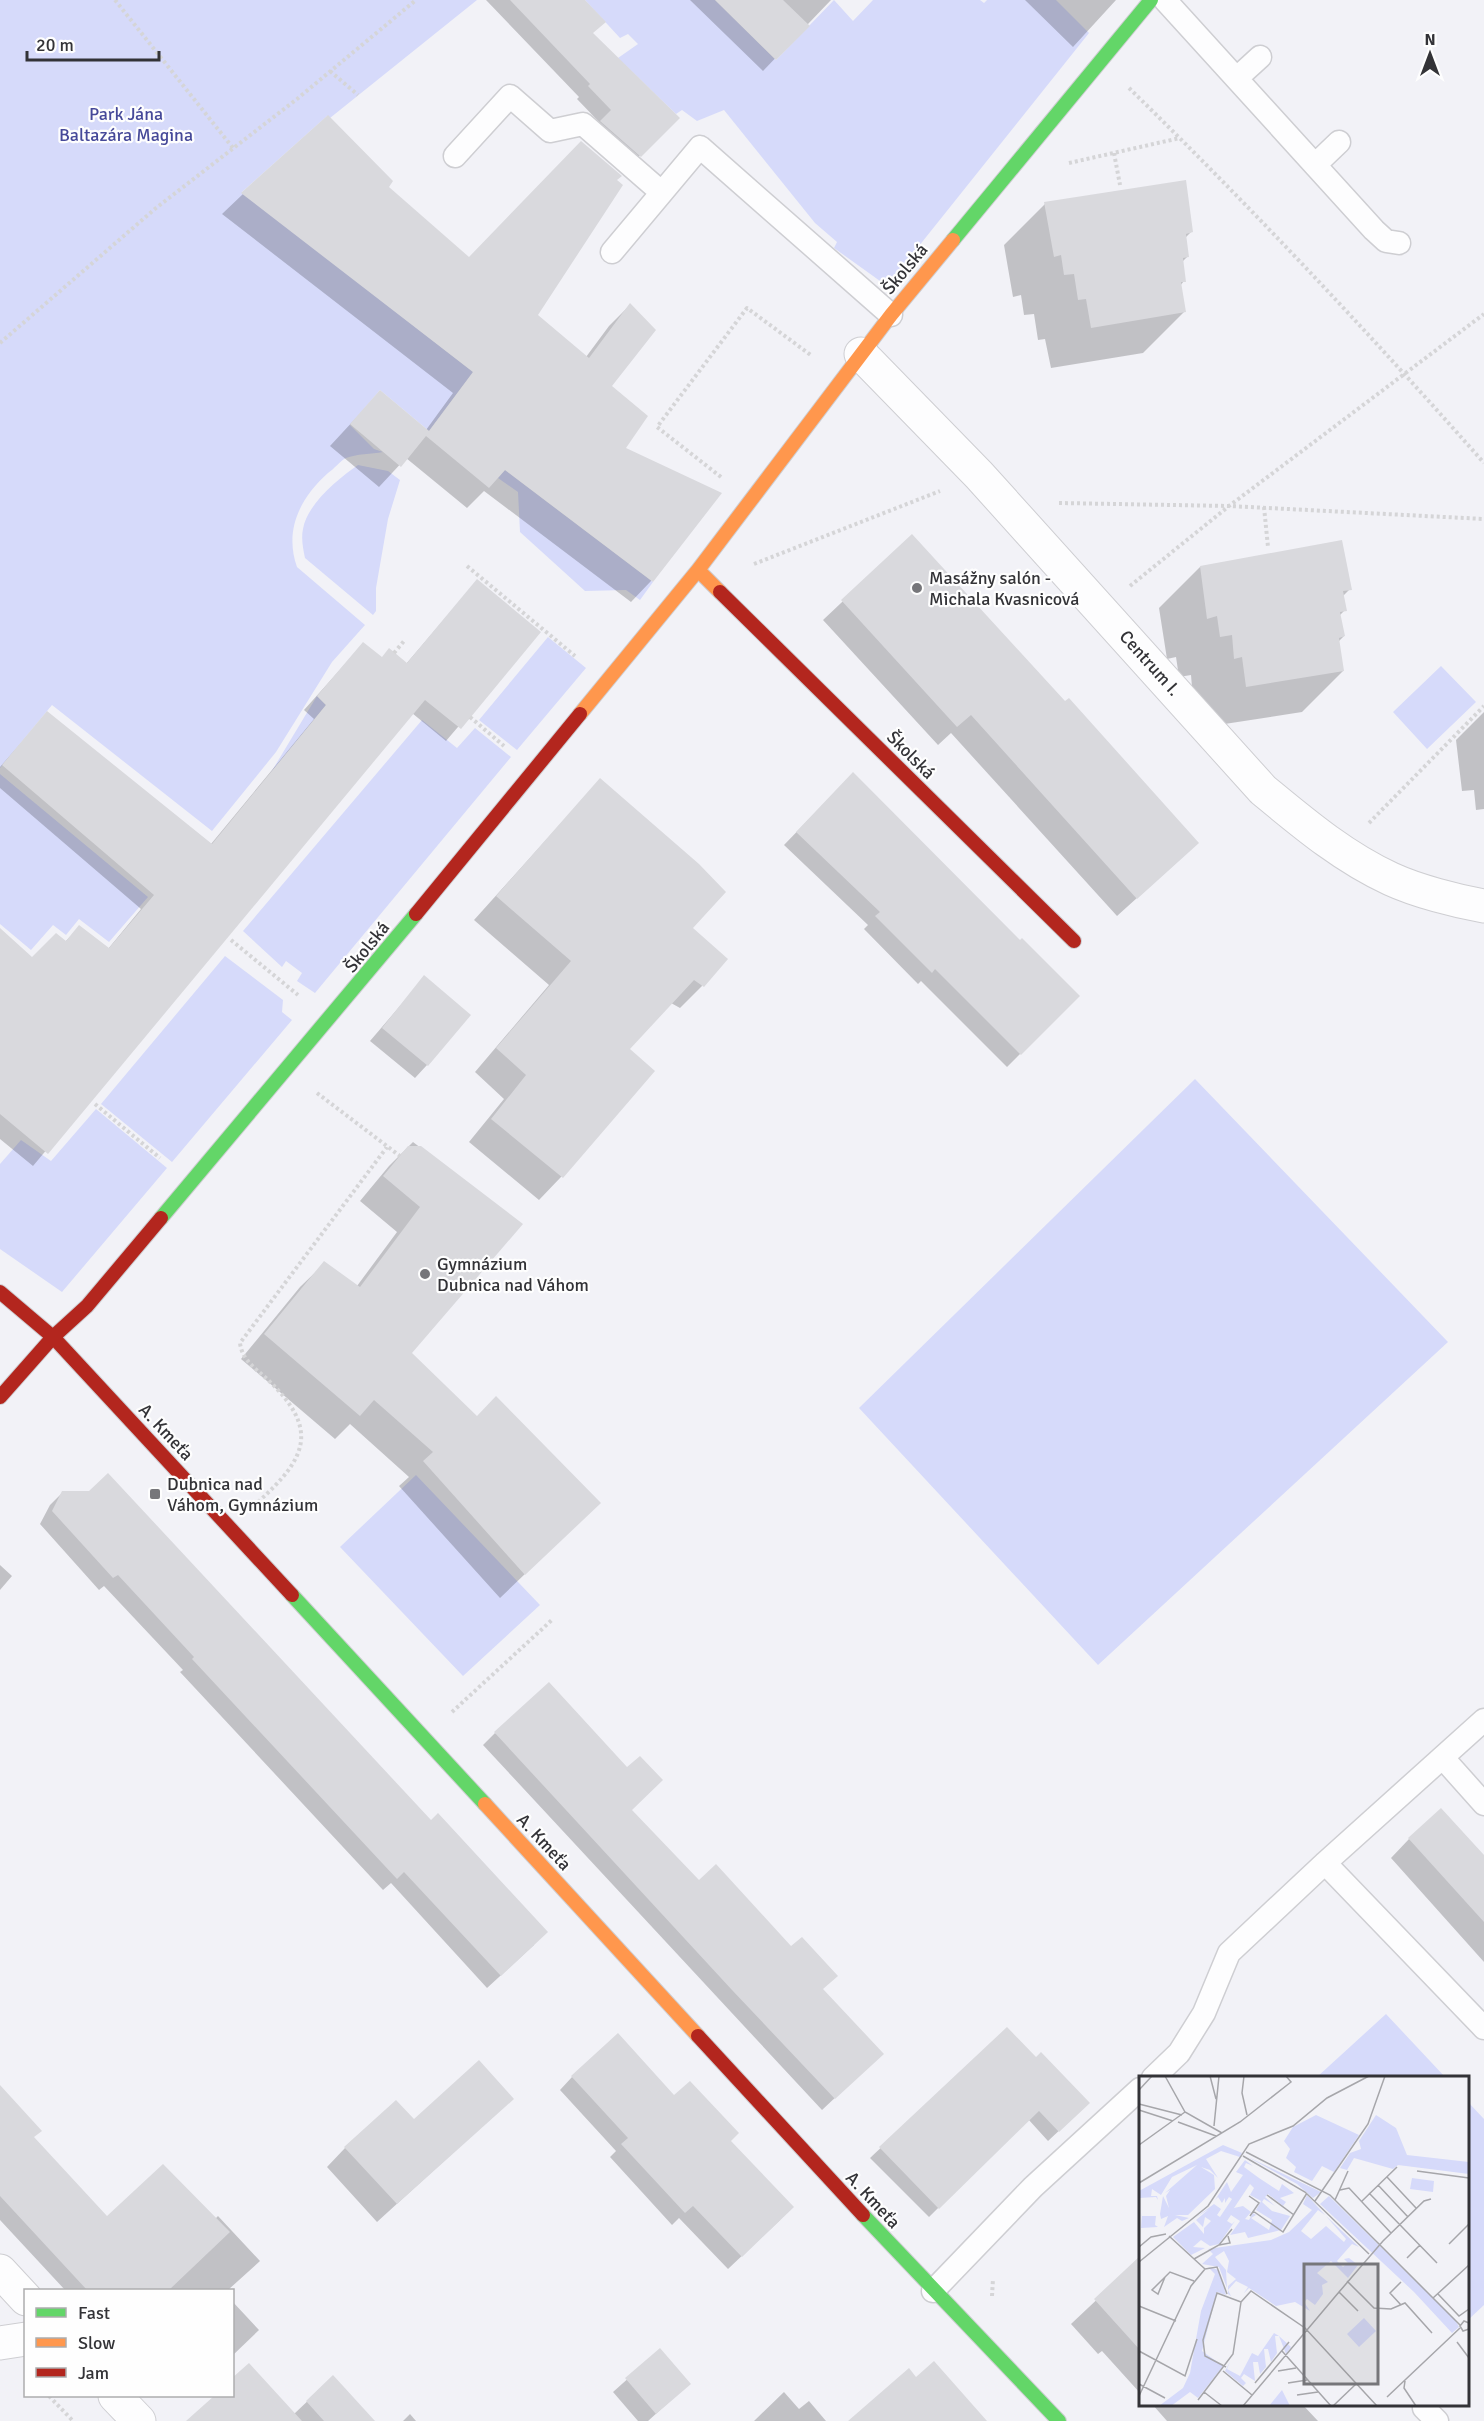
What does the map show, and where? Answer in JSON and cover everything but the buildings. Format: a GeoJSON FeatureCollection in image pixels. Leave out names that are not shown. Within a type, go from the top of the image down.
{"type":"FeatureCollection","features":[{"type":"Feature","properties":{"kind":"street","name":"Školská"},"geometry":{"type":"LineString","coordinates":[[0,1397],[53,1337],[87,1306],[329,1020],[698,570],[891,315],[1151,0]]}},
{"type":"Feature","properties":{"kind":"street","name":"Centrum I."},"geometry":{"type":"LineString","coordinates":[[852,366],[979,475],[1263,790],[1341,851],[1392,880],[1466,903],[1484,906]]}},
{"type":"Feature","properties":{"kind":"street","name":"Školská"},"geometry":{"type":"LineString","coordinates":[[698,570],[1074,941]]}},
{"type":"Feature","properties":{"kind":"street","name":"A. Kmeťa"},"geometry":{"type":"LineString","coordinates":[[0,1292],[53,1337],[1048,2418]]}},
{"type":"Feature","properties":{"kind":"street"},"geometry":{"type":"LineString","coordinates":[[0,2271],[24,2297]]}},
{"type":"Feature","properties":{"kind":"street"},"geometry":{"type":"LineString","coordinates":[[0,2343],[24,2339]]}},
{"type":"Feature","properties":{"kind":"street"},"geometry":{"type":"LineString","coordinates":[[116,2397],[139,2421]]}},
{"type":"Feature","properties":{"kind":"lane"},"geometry":{"type":"LineString","coordinates":[[1165,0],[1380,236],[1386,241],[1399,243]]}},
{"type":"Feature","properties":{"kind":"lane"},"geometry":{"type":"LineString","coordinates":[[1236,78],[1260,57]]}},
{"type":"Feature","properties":{"kind":"lane"},"geometry":{"type":"LineString","coordinates":[[455,156],[510,96],[550,132],[583,124],[661,192]]}},
{"type":"Feature","properties":{"kind":"lane"},"geometry":{"type":"LineString","coordinates":[[1315,165],[1340,142]]}},
{"type":"Feature","properties":{"kind":"lane"},"geometry":{"type":"LineString","coordinates":[[612,252],[700,147],[891,315]]}},
{"type":"Feature","properties":{"kind":"lane"},"geometry":{"type":"LineString","coordinates":[[1155,2076],[1179,2053],[1203,2013],[1229,1953],[1484,1720]]}},
{"type":"Feature","properties":{"kind":"lane"},"geometry":{"type":"LineString","coordinates":[[1443,1758],[1484,1804]]}},
{"type":"Feature","properties":{"kind":"lane"},"geometry":{"type":"LineString","coordinates":[[1325,1863],[1484,2028]]}},
{"type":"Feature","properties":{"kind":"lane"},"geometry":{"type":"LineString","coordinates":[[933,2291],[1033,2187],[1139,2090]]}},
{"type":"Feature","properties":{"kind":"path"},"geometry":{"type":"LineString","coordinates":[[115,0],[233,148]]}},
{"type":"Feature","properties":{"kind":"path"},"geometry":{"type":"LineString","coordinates":[[0,343],[156,208],[416,0]]}},
{"type":"Feature","properties":{"kind":"path"},"geometry":{"type":"LineString","coordinates":[[1100,60],[1180,138],[1405,373],[1484,463]]}},
{"type":"Feature","properties":{"kind":"path"},"geometry":{"type":"LineString","coordinates":[[330,71],[358,95]]}},
{"type":"Feature","properties":{"kind":"path"},"geometry":{"type":"LineString","coordinates":[[1004,178],[1180,138]]}},
{"type":"Feature","properties":{"kind":"path"},"geometry":{"type":"LineString","coordinates":[[1114,153],[1120,185]]}},
{"type":"Feature","properties":{"kind":"path"},"geometry":{"type":"LineString","coordinates":[[750,499],[657,427],[747,308],[852,366]]}},
{"type":"Feature","properties":{"kind":"path"},"geometry":{"type":"LineString","coordinates":[[1102,609],[1229,506],[1484,314]]}},
{"type":"Feature","properties":{"kind":"path"},"geometry":{"type":"LineString","coordinates":[[698,570],[731,572],[979,475]]}},
{"type":"Feature","properties":{"kind":"path"},"geometry":{"type":"LineString","coordinates":[[1003,501],[1264,507],[1484,519]]}},
{"type":"Feature","properties":{"kind":"path"},"geometry":{"type":"LineString","coordinates":[[1264,507],[1268,547]]}},
{"type":"Feature","properties":{"kind":"path"},"geometry":{"type":"LineString","coordinates":[[467,566],[580,660]]}},
{"type":"Feature","properties":{"kind":"path"},"geometry":{"type":"LineString","coordinates":[[394,653],[404,641]]}},
{"type":"Feature","properties":{"kind":"path"},"geometry":{"type":"LineString","coordinates":[[1341,851],[1484,706]]}},
{"type":"Feature","properties":{"kind":"path"},"geometry":{"type":"LineString","coordinates":[[231,940],[329,1020]]}},
{"type":"Feature","properties":{"kind":"path"},"geometry":{"type":"LineString","coordinates":[[289,1068],[329,1104],[400,1156]]}},
{"type":"Feature","properties":{"kind":"path"},"geometry":{"type":"LineString","coordinates":[[95,1104],[191,1183]]}},
{"type":"Feature","properties":{"kind":"path"},"geometry":{"type":"LineString","coordinates":[[254,1505],[287,1474],[301,1449],[299,1419],[281,1393],[241,1354],[240,1343],[387,1147]]}},
{"type":"Feature","properties":{"kind":"path"},"geometry":{"type":"LineString","coordinates":[[448,1716],[553,1619]]}},
{"type":"Feature","properties":{"kind":"path"},"geometry":{"type":"LineString","coordinates":[[50,2397],[73,2421]]}},
{"type":"Feature","properties":{"kind":"green space","name":"Park Jána Baltazára Magina"},"geometry":{"type":"Polygon","coordinates":[[[0,0],[477,0],[330,118],[327,116],[242,192],[473,372],[429,431],[380,390],[350,425],[374,449],[383,452],[344,459],[318,483],[302,504],[292,540],[297,567],[365,625],[332,662],[276,752],[212,831],[52,705],[0,768],[0,0]]]}},
{"type":"Feature","properties":{"kind":"green space"},"geometry":{"type":"Polygon","coordinates":[[[585,0],[715,0],[776,60],[834,0],[853,21],[873,0],[980,0],[984,3],[987,0],[1056,0],[1089,33],[887,286],[834,248],[837,242],[815,223],[724,110],[697,121],[682,110],[676,114],[618,58],[638,44],[628,34],[620,38],[585,0]]]}},
{"type":"Feature","properties":{"kind":"green space"},"geometry":{"type":"Polygon","coordinates":[[[358,465],[388,471],[400,480],[388,519],[376,588],[376,611],[373,615],[305,558],[302,544],[306,520],[317,501],[333,484],[358,465]]]}},
{"type":"Feature","properties":{"kind":"green space"},"geometry":{"type":"Polygon","coordinates":[[[505,470],[653,582],[640,600],[626,590],[585,591],[520,532],[518,492],[498,478],[505,470]]]}},
{"type":"Feature","properties":{"kind":"green space"},"geometry":{"type":"Polygon","coordinates":[[[548,637],[586,668],[517,750],[479,720],[548,637]]]}},
{"type":"Feature","properties":{"kind":"green space"},"geometry":{"type":"Polygon","coordinates":[[[1441,666],[1476,702],[1427,749],[1393,712],[1441,666]]]}},
{"type":"Feature","properties":{"kind":"green space"},"geometry":{"type":"Polygon","coordinates":[[[317,696],[326,705],[270,774],[317,696]]]}},
{"type":"Feature","properties":{"kind":"green space"},"geometry":{"type":"Polygon","coordinates":[[[422,720],[457,748],[475,728],[511,757],[315,993],[297,981],[302,973],[286,961],[282,967],[243,931],[422,720]]]}},
{"type":"Feature","properties":{"kind":"green space"},"geometry":{"type":"Polygon","coordinates":[[[0,774],[148,897],[109,942],[79,919],[66,935],[53,925],[31,950],[0,924],[0,774]]]}},
{"type":"Feature","properties":{"kind":"green space"},"geometry":{"type":"Polygon","coordinates":[[[225,956],[283,1000],[282,1012],[292,1020],[172,1162],[101,1104],[225,956]]]}},
{"type":"Feature","properties":{"kind":"green space"},"geometry":{"type":"Polygon","coordinates":[[[1195,1079],[1448,1342],[1098,1665],[859,1408],[1195,1079]]]}},
{"type":"Feature","properties":{"kind":"green space"},"geometry":{"type":"Polygon","coordinates":[[[96,1109],[167,1168],[62,1292],[0,1249],[0,1164],[21,1140],[51,1161],[96,1109]]]}},
{"type":"Feature","properties":{"kind":"green space"},"geometry":{"type":"Polygon","coordinates":[[[416,1475],[540,1605],[463,1676],[340,1547],[416,1475]]]}},
{"type":"Feature","properties":{"kind":"green space"},"geometry":{"type":"Polygon","coordinates":[[[1386,2014],[1444,2076],[1318,2076],[1386,2014]]]}},
{"type":"Feature","properties":{"kind":"green space"},"geometry":{"type":"Polygon","coordinates":[[[1469,2103],[1484,2119],[1484,2305],[1469,2319],[1469,2103]]]}},
{"type":"Feature","properties":{"kind":"traffic: fast"},"geometry":{"type":"LineString","coordinates":[[953,240],[1151,0]]}},
{"type":"Feature","properties":{"kind":"traffic: fast"},"geometry":{"type":"LineString","coordinates":[[161,1218],[416,914]]}},
{"type":"Feature","properties":{"kind":"traffic: fast"},"geometry":{"type":"LineString","coordinates":[[292,1595],[485,1804]]}},
{"type":"Feature","properties":{"kind":"traffic: fast"},"geometry":{"type":"LineString","coordinates":[[863,2215],[1059,2421]]}},
{"type":"Feature","properties":{"kind":"traffic: slow"},"geometry":{"type":"LineString","coordinates":[[720,592],[698,570],[891,315],[953,240]]}},
{"type":"Feature","properties":{"kind":"traffic: slow"},"geometry":{"type":"LineString","coordinates":[[580,714],[698,570]]}},
{"type":"Feature","properties":{"kind":"traffic: slow"},"geometry":{"type":"LineString","coordinates":[[485,1804],[698,2036]]}},
{"type":"Feature","properties":{"kind":"traffic: jam"},"geometry":{"type":"LineString","coordinates":[[720,592],[1074,941]]}},
{"type":"Feature","properties":{"kind":"traffic: jam"},"geometry":{"type":"LineString","coordinates":[[416,914],[580,714]]}},
{"type":"Feature","properties":{"kind":"traffic: jam"},"geometry":{"type":"LineString","coordinates":[[0,1397],[53,1337],[87,1306],[161,1218]]}},
{"type":"Feature","properties":{"kind":"traffic: jam"},"geometry":{"type":"LineString","coordinates":[[0,1292],[53,1337],[292,1595]]}},
{"type":"Feature","properties":{"kind":"traffic: jam"},"geometry":{"type":"LineString","coordinates":[[698,2036],[863,2215]]}},
{"type":"Feature","properties":{"kind":"place","name":"Masážny salón - Michala Kvasnicová"},"geometry":{"type":"Point","coordinates":[917,588]}},
{"type":"Feature","properties":{"kind":"place","name":"Gymnázium Dubnica nad Váhom"},"geometry":{"type":"Point","coordinates":[425,1274]}},
{"type":"Feature","properties":{"kind":"place","name":"Dubnica nad Váhom, Gymnázium"},"geometry":{"type":"Point","coordinates":[155,1494]}}]}
